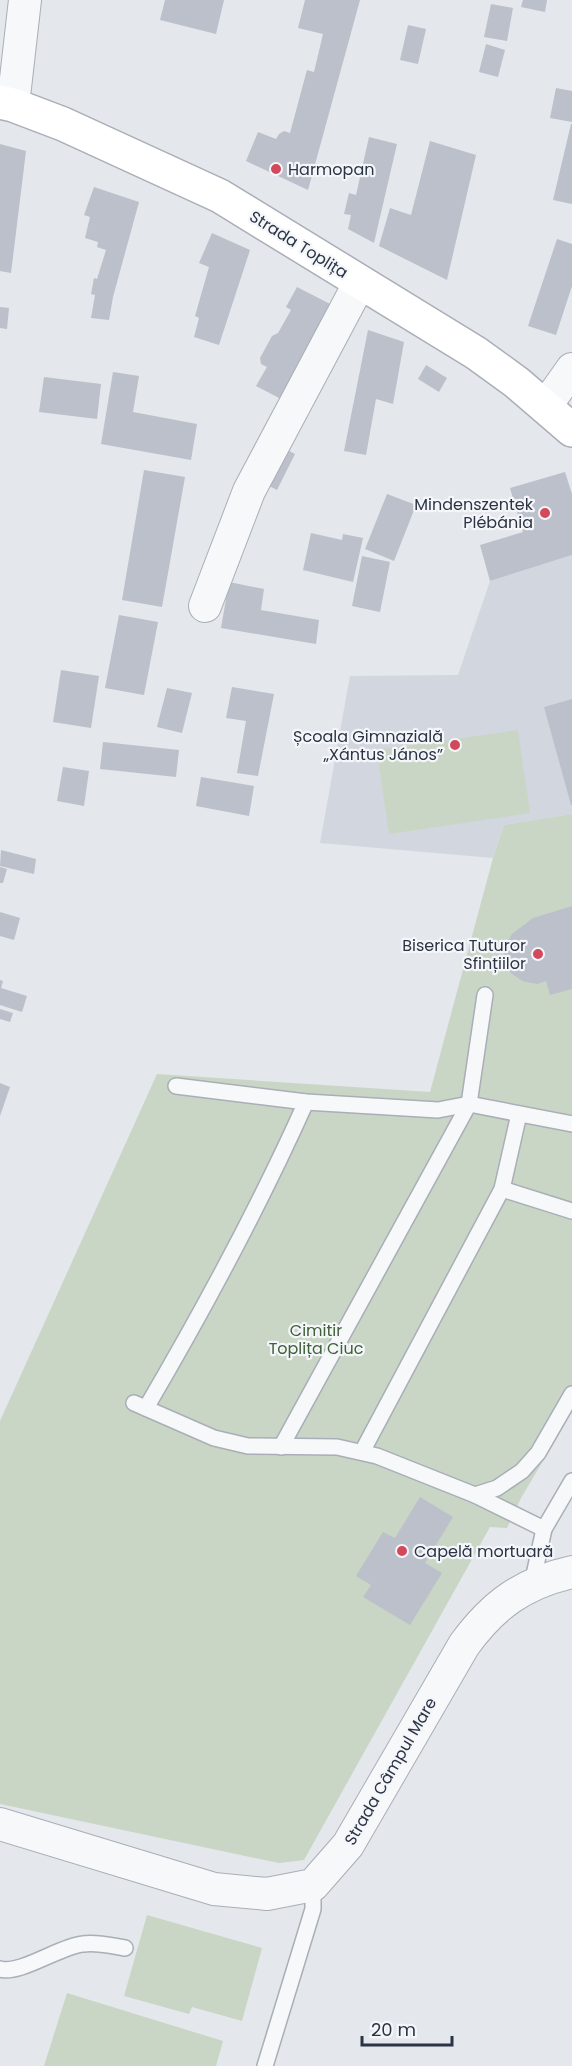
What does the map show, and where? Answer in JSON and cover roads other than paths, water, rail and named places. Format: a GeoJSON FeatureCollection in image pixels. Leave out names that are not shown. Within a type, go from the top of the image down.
{"type":"FeatureCollection","features":[{"type":"Feature","properties":{"kind":"main road","name":"Strada Toplița"},"geometry":{"type":"LineString","coordinates":[[6,103],[106,144],[220,196],[476,353],[516,382],[572,430]]}},
{"type":"Feature","properties":{"kind":"street"},"geometry":{"type":"LineString","coordinates":[[6,103],[26,0]]}},
{"type":"Feature","properties":{"kind":"street"},"geometry":{"type":"LineString","coordinates":[[205,606],[249,491],[360,282]]}},
{"type":"Feature","properties":{"kind":"street"},"geometry":{"type":"LineString","coordinates":[[545,407],[572,369]]}},
{"type":"Feature","properties":{"kind":"street","name":"Strada Câmpul Mare"},"geometry":{"type":"LineString","coordinates":[[313,1885],[348,1845],[464,1645],[480,1623],[511,1596],[532,1584],[572,1572]]}},
{"type":"Feature","properties":{"kind":"street"},"geometry":{"type":"LineString","coordinates":[[0,1824],[214,1889],[267,1894],[313,1885]]}},
{"type":"Feature","properties":{"kind":"lane"},"geometry":{"type":"LineString","coordinates":[[281,1447],[469,1104],[485,994]]}},
{"type":"Feature","properties":{"kind":"lane"},"geometry":{"type":"LineString","coordinates":[[176,1086],[306,1102],[438,1110],[469,1104],[572,1124]]}},
{"type":"Feature","properties":{"kind":"lane"},"geometry":{"type":"LineString","coordinates":[[306,1102],[281,1159],[198,1320],[140,1406],[214,1438],[248,1446],[337,1447],[377,1456],[475,1495],[544,1529]]}},
{"type":"Feature","properties":{"kind":"lane"},"geometry":{"type":"LineString","coordinates":[[362,1452],[502,1189],[519,1114]]}},
{"type":"Feature","properties":{"kind":"lane"},"geometry":{"type":"LineString","coordinates":[[502,1189],[572,1211]]}},
{"type":"Feature","properties":{"kind":"lane"},"geometry":{"type":"LineString","coordinates":[[475,1495],[497,1488],[522,1471],[538,1453],[572,1394]]}},
{"type":"Feature","properties":{"kind":"lane"},"geometry":{"type":"LineString","coordinates":[[532,1584],[544,1529],[572,1481]]}},
{"type":"Feature","properties":{"kind":"lane"},"geometry":{"type":"LineString","coordinates":[[265,2066],[313,1909],[313,1885]]}},
{"type":"Feature","properties":{"kind":"lane"},"geometry":{"type":"LineString","coordinates":[[0,1969],[6,1971],[20,1967],[70,1946],[99,1944],[125,1948]]}},
{"type":"Feature","properties":{"kind":"place","name":"Harmopan"},"geometry":{"type":"Point","coordinates":[276,169]}},
{"type":"Feature","properties":{"kind":"place","name":"Mindenszentek Plébánia"},"geometry":{"type":"Point","coordinates":[545,513]}},
{"type":"Feature","properties":{"kind":"place","name":"Școala Gimnazială „Xántus János”"},"geometry":{"type":"Point","coordinates":[455,745]}},
{"type":"Feature","properties":{"kind":"place","name":"Biserica Tuturor Sfințiilor"},"geometry":{"type":"Point","coordinates":[538,954]}},
{"type":"Feature","properties":{"kind":"place","name":"Capelă mortuară"},"geometry":{"type":"Point","coordinates":[402,1551]}},
{"type":"Feature","properties":{"kind":"park label","name":"Cimitir Toplița Ciuc"},"geometry":{"type":"Point","coordinates":[316,1339]}}]}
